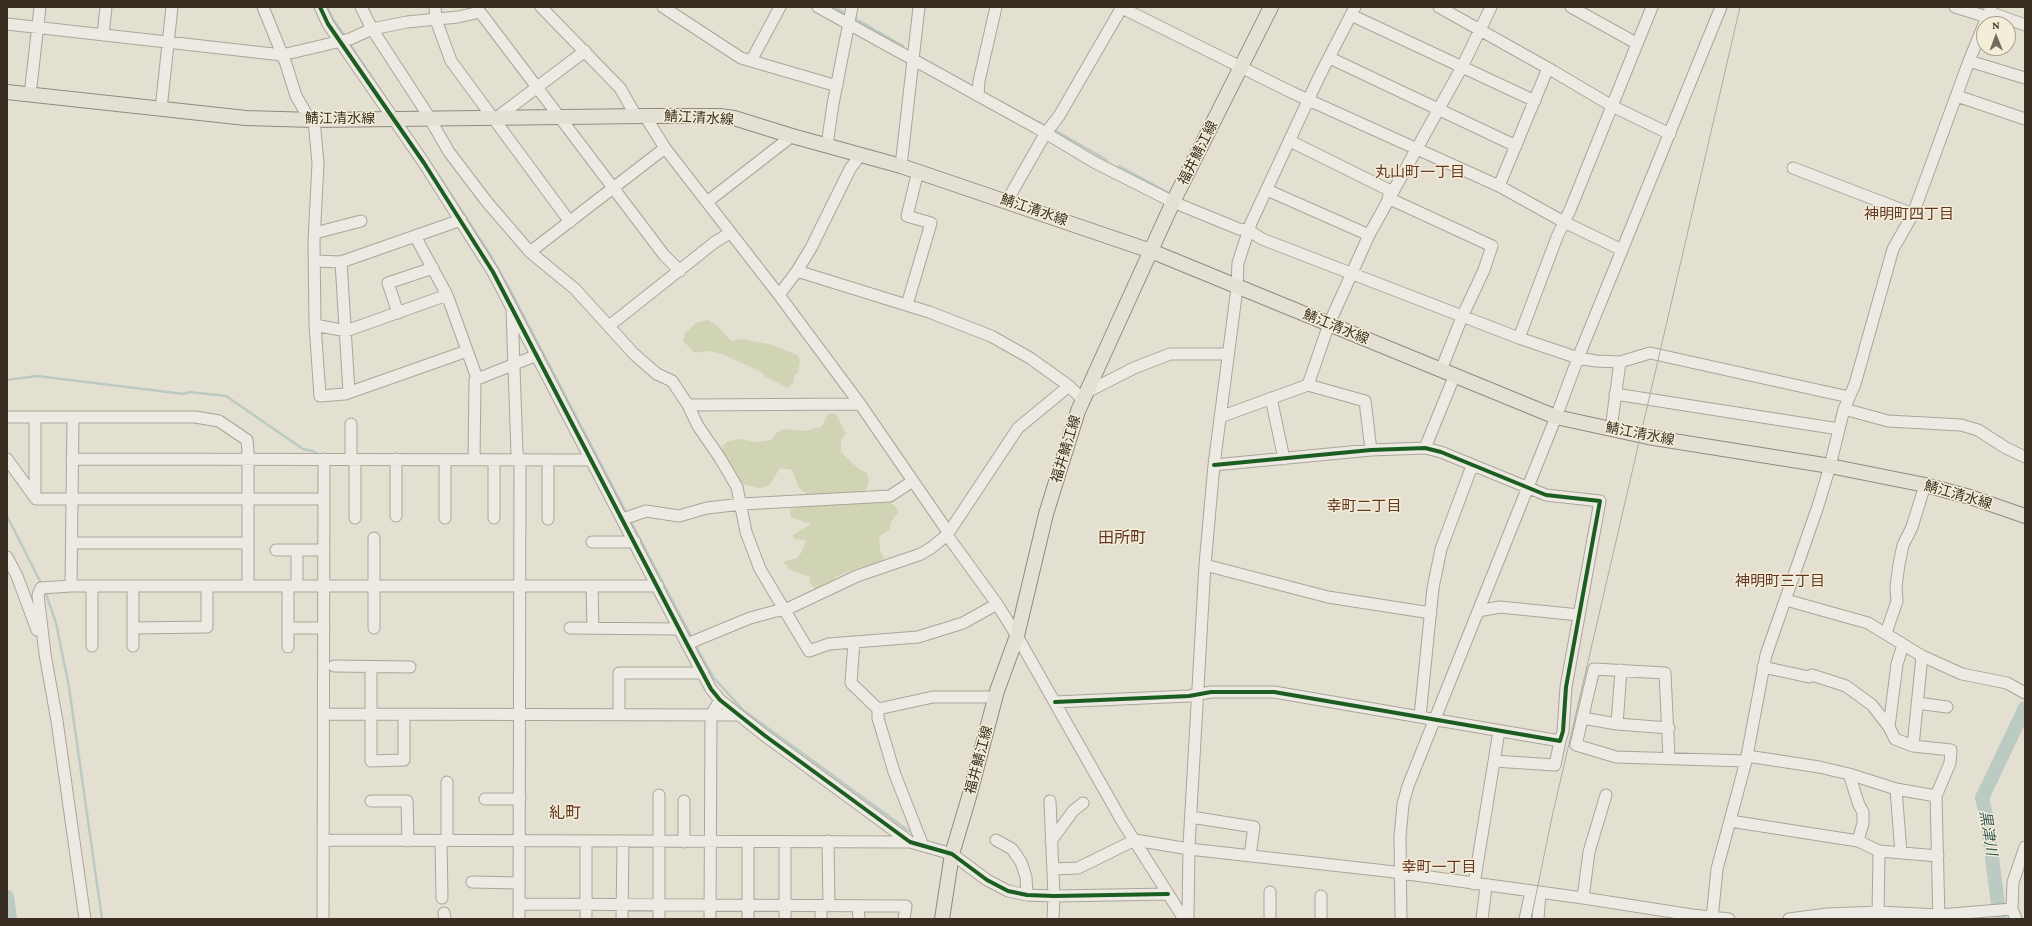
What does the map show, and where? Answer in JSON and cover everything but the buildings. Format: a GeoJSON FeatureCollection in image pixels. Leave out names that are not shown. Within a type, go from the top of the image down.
{"type":"FeatureCollection","features":[{"type":"Feature","properties":{"kind":"main road","name":"福井鯖江線"},"geometry":{"type":"LineString","coordinates":[[942,919],[952,854],[996,697],[1017,636],[1057,474],[1084,396],[1173,202],[1242,68],[1271,7]]}},
{"type":"Feature","properties":{"kind":"main road","name":"鯖江清水線"},"geometry":{"type":"LineString","coordinates":[[7,92],[246,118],[312,120],[429,118],[495,119],[641,116],[720,116],[734,118],[792,136],[918,171],[1151,251],[1237,288],[1441,370],[1454,377],[1556,417],[1648,437],[1830,466],[1925,485],[1970,497],[2025,516]]}},
{"type":"Feature","properties":{"kind":"street"},"geometry":{"type":"LineString","coordinates":[[30,95],[40,7]]}},
{"type":"Feature","properties":{"kind":"street"},"geometry":{"type":"LineString","coordinates":[[103,35],[106,7]]}},
{"type":"Feature","properties":{"kind":"street"},"geometry":{"type":"LineString","coordinates":[[161,109],[172,7]]}},
{"type":"Feature","properties":{"kind":"street"},"geometry":{"type":"LineString","coordinates":[[263,7],[296,96],[312,120],[318,163],[315,233],[315,326],[320,396],[345,394],[467,351]]}},
{"type":"Feature","properties":{"kind":"street"},"geometry":{"type":"LineString","coordinates":[[320,7],[328,24],[344,40],[392,119],[461,220],[511,306],[591,460],[627,517],[635,542],[679,629],[692,642],[703,673],[711,689],[720,700],[738,715],[910,842]]}},
{"type":"Feature","properties":{"kind":"street"},"geometry":{"type":"LineString","coordinates":[[361,7],[372,28],[449,152],[478,191],[530,252],[575,289],[634,354],[657,374],[672,381],[688,405],[698,426],[720,458],[737,487],[742,504],[746,532],[760,569],[810,651],[829,644],[918,637],[963,623],[997,604]]}},
{"type":"Feature","properties":{"kind":"street"},"geometry":{"type":"LineString","coordinates":[[435,7],[436,20],[451,61],[570,222]]}},
{"type":"Feature","properties":{"kind":"street"},"geometry":{"type":"LineString","coordinates":[[541,7],[620,88],[779,295],[860,404],[997,604],[1135,840],[1184,919]]}},
{"type":"Feature","properties":{"kind":"street"},"geometry":{"type":"LineString","coordinates":[[751,61],[780,7]]}},
{"type":"Feature","properties":{"kind":"street"},"geometry":{"type":"LineString","coordinates":[[818,7],[1094,162],[1173,202],[1239,229],[1248,230],[1262,239],[1462,317],[1578,358],[1596,361],[1620,362],[1650,353],[1848,397]]}},
{"type":"Feature","properties":{"kind":"street"},"geometry":{"type":"LineString","coordinates":[[827,145],[852,7]]}},
{"type":"Feature","properties":{"kind":"street"},"geometry":{"type":"LineString","coordinates":[[901,166],[919,7]]}},
{"type":"Feature","properties":{"kind":"street"},"geometry":{"type":"LineString","coordinates":[[978,96],[979,80],[996,7]]}},
{"type":"Feature","properties":{"kind":"street"},"geometry":{"type":"LineString","coordinates":[[1439,7],[1612,106],[1670,134]]}},
{"type":"Feature","properties":{"kind":"street"},"geometry":{"type":"LineString","coordinates":[[1308,384],[1329,324],[1369,234],[1439,110],[1491,7]]}},
{"type":"Feature","properties":{"kind":"street"},"geometry":{"type":"LineString","coordinates":[[1571,7],[1636,43]]}},
{"type":"Feature","properties":{"kind":"street"},"geometry":{"type":"LineString","coordinates":[[1519,338],[1557,237],[1652,7]]}},
{"type":"Feature","properties":{"kind":"street"},"geometry":{"type":"LineString","coordinates":[[1401,919],[1400,837],[1403,804],[1408,786],[1556,417],[1578,358],[1721,7]]}},
{"type":"Feature","properties":{"kind":"street"},"geometry":{"type":"LineString","coordinates":[[1955,7],[1989,12],[2025,25]]}},
{"type":"Feature","properties":{"kind":"street"},"geometry":{"type":"LineString","coordinates":[[668,8],[741,58],[837,86]]}},
{"type":"Feature","properties":{"kind":"street"},"geometry":{"type":"LineString","coordinates":[[1007,201],[1044,134],[1059,116],[1121,8],[1308,100],[1499,186],[1564,222],[1622,250]]}},
{"type":"Feature","properties":{"kind":"street"},"geometry":{"type":"LineString","coordinates":[[1188,919],[1189,849],[1199,694],[1205,565],[1214,466],[1237,288],[1238,263],[1248,230],[1308,100],[1353,11],[1462,67],[1535,101]]}},
{"type":"Feature","properties":{"kind":"street"},"geometry":{"type":"LineString","coordinates":[[7,24],[282,55],[344,40],[372,28],[458,17],[480,12],[664,255],[680,271]]}},
{"type":"Feature","properties":{"kind":"street"},"geometry":{"type":"LineString","coordinates":[[1712,918],[1717,869],[1746,759],[1763,667],[1830,466],[1844,409],[1855,384],[1893,249],[1913,214],[1969,61],[1989,12]]}},
{"type":"Feature","properties":{"kind":"street"},"geometry":{"type":"LineString","coordinates":[[495,119],[585,51]]}},
{"type":"Feature","properties":{"kind":"street"},"geometry":{"type":"LineString","coordinates":[[1330,58],[1516,146]]}},
{"type":"Feature","properties":{"kind":"street"},"geometry":{"type":"LineString","coordinates":[[1969,61],[2025,78]]}},
{"type":"Feature","properties":{"kind":"street"},"geometry":{"type":"LineString","coordinates":[[1499,186],[1548,68]]}},
{"type":"Feature","properties":{"kind":"street"},"geometry":{"type":"LineString","coordinates":[[1957,96],[2025,119]]}},
{"type":"Feature","properties":{"kind":"street"},"geometry":{"type":"LineString","coordinates":[[707,202],[792,136]]}},
{"type":"Feature","properties":{"kind":"street"},"geometry":{"type":"LineString","coordinates":[[1290,141],[1390,195],[1492,246],[1484,270],[1462,317],[1441,370]]}},
{"type":"Feature","properties":{"kind":"street"},"geometry":{"type":"LineString","coordinates":[[530,252],[665,148]]}},
{"type":"Feature","properties":{"kind":"street"},"geometry":{"type":"LineString","coordinates":[[779,295],[797,271],[811,248],[850,169],[861,154]]}},
{"type":"Feature","properties":{"kind":"street"},"geometry":{"type":"LineString","coordinates":[[1793,168],[1913,214]]}},
{"type":"Feature","properties":{"kind":"street"},"geometry":{"type":"LineString","coordinates":[[907,305],[931,223],[907,216],[918,171]]}},
{"type":"Feature","properties":{"kind":"street"},"geometry":{"type":"LineString","coordinates":[[1267,190],[1369,234]]}},
{"type":"Feature","properties":{"kind":"street"},"geometry":{"type":"LineString","coordinates":[[315,261],[341,262],[461,220]]}},
{"type":"Feature","properties":{"kind":"street"},"geometry":{"type":"LineString","coordinates":[[315,233],[361,221]]}},
{"type":"Feature","properties":{"kind":"street"},"geometry":{"type":"LineString","coordinates":[[610,326],[715,242],[730,232]]}},
{"type":"Feature","properties":{"kind":"street"},"geometry":{"type":"LineString","coordinates":[[415,236],[447,295],[477,378],[475,380],[474,460]]}},
{"type":"Feature","properties":{"kind":"street"},"geometry":{"type":"LineString","coordinates":[[341,262],[349,392]]}},
{"type":"Feature","properties":{"kind":"street"},"geometry":{"type":"LineString","coordinates":[[398,313],[388,283],[433,268]]}},
{"type":"Feature","properties":{"kind":"street"},"geometry":{"type":"LineString","coordinates":[[797,271],[907,305],[991,336],[1030,358],[1084,396],[1134,368],[1170,354],[1228,354]]}},
{"type":"Feature","properties":{"kind":"street"},"geometry":{"type":"LineString","coordinates":[[315,326],[346,331],[447,295]]}},
{"type":"Feature","properties":{"kind":"street"},"geometry":{"type":"LineString","coordinates":[[511,306],[517,453],[520,460],[520,919]]}},
{"type":"Feature","properties":{"kind":"street"},"geometry":{"type":"LineString","coordinates":[[477,378],[537,355]]}},
{"type":"Feature","properties":{"kind":"street"},"geometry":{"type":"LineString","coordinates":[[1611,429],[1620,362]]}},
{"type":"Feature","properties":{"kind":"street"},"geometry":{"type":"LineString","coordinates":[[1425,448],[1454,377]]}},
{"type":"Feature","properties":{"kind":"street"},"geometry":{"type":"LineString","coordinates":[[1220,417],[1308,384],[1365,401],[1371,450]]}},
{"type":"Feature","properties":{"kind":"street"},"geometry":{"type":"LineString","coordinates":[[692,642],[750,618],[785,610],[857,576],[921,554],[948,533],[1018,428],[1069,386]]}},
{"type":"Feature","properties":{"kind":"street"},"geometry":{"type":"LineString","coordinates":[[1615,394],[1839,429]]}},
{"type":"Feature","properties":{"kind":"street"},"geometry":{"type":"LineString","coordinates":[[1271,398],[1284,459]]}},
{"type":"Feature","properties":{"kind":"street"},"geometry":{"type":"LineString","coordinates":[[688,405],[860,404]]}},
{"type":"Feature","properties":{"kind":"street"},"geometry":{"type":"LineString","coordinates":[[1844,409],[1888,421],[1961,425],[1978,430],[2006,448],[2025,457]]}},
{"type":"Feature","properties":{"kind":"street"},"geometry":{"type":"LineString","coordinates":[[7,417],[194,417],[219,421],[246,440],[249,500],[248,586]]}},
{"type":"Feature","properties":{"kind":"street"},"geometry":{"type":"LineString","coordinates":[[35,417],[35,497]]}},
{"type":"Feature","properties":{"kind":"street"},"geometry":{"type":"LineString","coordinates":[[71,586],[73,417]]}},
{"type":"Feature","properties":{"kind":"street"},"geometry":{"type":"LineString","coordinates":[[351,424],[355,518]]}},
{"type":"Feature","properties":{"kind":"street"},"geometry":{"type":"LineString","coordinates":[[1214,466],[1371,450],[1425,448],[1441,452],[1472,466],[1494,473],[1546,495],[1600,501],[1566,687],[1563,731],[1555,764],[1494,761]]}},
{"type":"Feature","properties":{"kind":"street"},"geometry":{"type":"LineString","coordinates":[[7,459],[36,499],[324,499]]}},
{"type":"Feature","properties":{"kind":"street"},"geometry":{"type":"LineString","coordinates":[[72,459],[591,460]]}},
{"type":"Feature","properties":{"kind":"street"},"geometry":{"type":"LineString","coordinates":[[323,919],[324,459]]}},
{"type":"Feature","properties":{"kind":"street"},"geometry":{"type":"LineString","coordinates":[[396,459],[396,516]]}},
{"type":"Feature","properties":{"kind":"street"},"geometry":{"type":"LineString","coordinates":[[445,460],[445,518]]}},
{"type":"Feature","properties":{"kind":"street"},"geometry":{"type":"LineString","coordinates":[[494,460],[494,518]]}},
{"type":"Feature","properties":{"kind":"street"},"geometry":{"type":"LineString","coordinates":[[548,460],[548,519]]}},
{"type":"Feature","properties":{"kind":"street"},"geometry":{"type":"LineString","coordinates":[[1420,716],[1433,588],[1441,549],[1472,466]]}},
{"type":"Feature","properties":{"kind":"street"},"geometry":{"type":"LineString","coordinates":[[627,517],[646,511],[678,516],[707,508],[742,504],[890,496],[913,481]]}},
{"type":"Feature","properties":{"kind":"street"},"geometry":{"type":"LineString","coordinates":[[1886,633],[1897,601],[1898,572],[1903,544],[1915,521],[1925,485]]}},
{"type":"Feature","properties":{"kind":"street"},"geometry":{"type":"LineString","coordinates":[[374,538],[374,628]]}},
{"type":"Feature","properties":{"kind":"street"},"geometry":{"type":"LineString","coordinates":[[592,542],[635,542]]}},
{"type":"Feature","properties":{"kind":"street"},"geometry":{"type":"LineString","coordinates":[[72,543],[248,543]]}},
{"type":"Feature","properties":{"kind":"street"},"geometry":{"type":"LineString","coordinates":[[276,550],[323,550]]}},
{"type":"Feature","properties":{"kind":"street"},"geometry":{"type":"LineString","coordinates":[[288,646],[288,628],[297,550]]}},
{"type":"Feature","properties":{"kind":"street"},"geometry":{"type":"LineString","coordinates":[[7,557],[17,576],[45,654]]}},
{"type":"Feature","properties":{"kind":"street"},"geometry":{"type":"LineString","coordinates":[[1205,565],[1328,597],[1431,613]]}},
{"type":"Feature","properties":{"kind":"street"},"geometry":{"type":"LineString","coordinates":[[92,586],[92,646]]}},
{"type":"Feature","properties":{"kind":"street"},"geometry":{"type":"LineString","coordinates":[[133,586],[133,646]]}},
{"type":"Feature","properties":{"kind":"street"},"geometry":{"type":"LineString","coordinates":[[133,628],[207,627],[207,586]]}},
{"type":"Feature","properties":{"kind":"street"},"geometry":{"type":"LineString","coordinates":[[592,586],[592,628]]}},
{"type":"Feature","properties":{"kind":"street"},"geometry":{"type":"LineString","coordinates":[[85,919],[57,721],[45,654],[38,595],[44,587],[658,586]]}},
{"type":"Feature","properties":{"kind":"street"},"geometry":{"type":"LineString","coordinates":[[1786,600],[1868,623],[1922,656],[1962,674],[2007,683],[2025,693]]}},
{"type":"Feature","properties":{"kind":"street"},"geometry":{"type":"LineString","coordinates":[[1478,611],[1500,607],[1579,615]]}},
{"type":"Feature","properties":{"kind":"street"},"geometry":{"type":"LineString","coordinates":[[288,628],[324,628]]}},
{"type":"Feature","properties":{"kind":"street"},"geometry":{"type":"LineString","coordinates":[[570,628],[679,629]]}},
{"type":"Feature","properties":{"kind":"street"},"geometry":{"type":"LineString","coordinates":[[854,642],[851,683],[878,709],[878,718],[894,772],[923,846]]}},
{"type":"Feature","properties":{"kind":"street"},"geometry":{"type":"LineString","coordinates":[[1889,727],[1897,664],[1903,645]]}},
{"type":"Feature","properties":{"kind":"street"},"geometry":{"type":"LineString","coordinates":[[1913,746],[1922,656]]}},
{"type":"Feature","properties":{"kind":"street"},"geometry":{"type":"LineString","coordinates":[[334,666],[410,667]]}},
{"type":"Feature","properties":{"kind":"street"},"geometry":{"type":"LineString","coordinates":[[371,667],[371,761],[404,760],[404,714]]}},
{"type":"Feature","properties":{"kind":"street"},"geometry":{"type":"LineString","coordinates":[[1763,667],[1809,677],[1812,675],[1846,686],[1872,705],[1889,727],[1895,739],[1913,746],[1951,750],[1950,763],[1936,796],[1939,917]]}},
{"type":"Feature","properties":{"kind":"street"},"geometry":{"type":"LineString","coordinates":[[1669,758],[1669,728],[1665,673],[1594,669],[1576,745],[1616,757],[1669,758],[1746,759],[1818,767],[1849,774],[1896,789],[1936,796]]}},
{"type":"Feature","properties":{"kind":"street"},"geometry":{"type":"LineString","coordinates":[[1617,724],[1621,670]]}},
{"type":"Feature","properties":{"kind":"street"},"geometry":{"type":"LineString","coordinates":[[619,713],[618,673],[703,673]]}},
{"type":"Feature","properties":{"kind":"street"},"geometry":{"type":"LineString","coordinates":[[1055,702],[1199,694],[1211,692],[1274,692],[1560,741]]}},
{"type":"Feature","properties":{"kind":"street"},"geometry":{"type":"LineString","coordinates":[[878,709],[933,697],[996,697]]}},
{"type":"Feature","properties":{"kind":"street"},"geometry":{"type":"LineString","coordinates":[[710,919],[711,715],[720,700]]}},
{"type":"Feature","properties":{"kind":"street"},"geometry":{"type":"LineString","coordinates":[[1917,703],[1947,707]]}},
{"type":"Feature","properties":{"kind":"street"},"geometry":{"type":"LineString","coordinates":[[324,714],[619,713],[738,715]]}},
{"type":"Feature","properties":{"kind":"street"},"geometry":{"type":"LineString","coordinates":[[1582,718],[1617,724],[1669,728]]}},
{"type":"Feature","properties":{"kind":"street"},"geometry":{"type":"LineString","coordinates":[[1474,884],[1499,731]]}},
{"type":"Feature","properties":{"kind":"street"},"geometry":{"type":"LineString","coordinates":[[1849,774],[1859,805],[1863,812],[1863,823],[1858,841]]}},
{"type":"Feature","properties":{"kind":"street"},"geometry":{"type":"LineString","coordinates":[[442,898],[447,782]]}},
{"type":"Feature","properties":{"kind":"street"},"geometry":{"type":"LineString","coordinates":[[1896,789],[1901,853]]}},
{"type":"Feature","properties":{"kind":"street"},"geometry":{"type":"LineString","coordinates":[[659,795],[659,919]]}},
{"type":"Feature","properties":{"kind":"street"},"geometry":{"type":"LineString","coordinates":[[1583,898],[1589,852],[1606,795]]}},
{"type":"Feature","properties":{"kind":"street"},"geometry":{"type":"LineString","coordinates":[[484,799],[520,799]]}},
{"type":"Feature","properties":{"kind":"street"},"geometry":{"type":"LineString","coordinates":[[371,801],[407,801],[408,840]]}},
{"type":"Feature","properties":{"kind":"street"},"geometry":{"type":"LineString","coordinates":[[684,801],[684,842]]}},
{"type":"Feature","properties":{"kind":"street"},"geometry":{"type":"LineString","coordinates":[[1050,801],[1054,896],[1053,919]]}},
{"type":"Feature","properties":{"kind":"street"},"geometry":{"type":"LineString","coordinates":[[1052,841],[1073,811],[1083,803]]}},
{"type":"Feature","properties":{"kind":"street"},"geometry":{"type":"LineString","coordinates":[[1191,816],[1254,826],[1250,856]]}},
{"type":"Feature","properties":{"kind":"street"},"geometry":{"type":"LineString","coordinates":[[1730,821],[1858,841],[1879,852],[1938,856]]}},
{"type":"Feature","properties":{"kind":"street"},"geometry":{"type":"LineString","coordinates":[[324,840],[910,842],[952,854],[987,880],[1008,892],[1027,895],[1054,896],[1168,894]]}},
{"type":"Feature","properties":{"kind":"street"},"geometry":{"type":"LineString","coordinates":[[996,840],[1012,849],[1021,862],[1026,877],[1027,895]]}},
{"type":"Feature","properties":{"kind":"street"},"geometry":{"type":"LineString","coordinates":[[1053,869],[1078,868],[1135,840],[1189,849],[1401,874],[1583,898],[1712,918],[1729,919]]}},
{"type":"Feature","properties":{"kind":"street"},"geometry":{"type":"LineString","coordinates":[[586,841],[586,919]]}},
{"type":"Feature","properties":{"kind":"street"},"geometry":{"type":"LineString","coordinates":[[622,919],[623,842]]}},
{"type":"Feature","properties":{"kind":"street"},"geometry":{"type":"LineString","coordinates":[[748,842],[748,919]]}},
{"type":"Feature","properties":{"kind":"street"},"geometry":{"type":"LineString","coordinates":[[785,842],[785,919]]}},
{"type":"Feature","properties":{"kind":"street"},"geometry":{"type":"LineString","coordinates":[[821,919],[825,906],[828,842]]}},
{"type":"Feature","properties":{"kind":"street"},"geometry":{"type":"LineString","coordinates":[[1789,919],[1827,914],[1939,917],[1981,912],[2012,912],[2013,882],[2022,865],[2025,847]]}},
{"type":"Feature","properties":{"kind":"street"},"geometry":{"type":"LineString","coordinates":[[1879,852],[1879,916]]}},
{"type":"Feature","properties":{"kind":"street"},"geometry":{"type":"LineString","coordinates":[[472,882],[519,883]]}},
{"type":"Feature","properties":{"kind":"street"},"geometry":{"type":"LineString","coordinates":[[1482,919],[1486,886]]}},
{"type":"Feature","properties":{"kind":"street"},"geometry":{"type":"LineString","coordinates":[[1270,892],[1270,919]]}},
{"type":"Feature","properties":{"kind":"street"},"geometry":{"type":"LineString","coordinates":[[1525,919],[1535,892]]}},
{"type":"Feature","properties":{"kind":"street"},"geometry":{"type":"LineString","coordinates":[[1535,892],[1538,919]]}},
{"type":"Feature","properties":{"kind":"street"},"geometry":{"type":"LineString","coordinates":[[1318,916],[1321,896]]}},
{"type":"Feature","properties":{"kind":"street"},"geometry":{"type":"LineString","coordinates":[[519,904],[906,906],[904,919]]}},
{"type":"Feature","properties":{"kind":"street"},"geometry":{"type":"LineString","coordinates":[[858,906],[858,919]]}},
{"type":"Feature","properties":{"kind":"green space"},"geometry":{"type":"Polygon","coordinates":[[[708,320],[716,325],[731,341],[741,339],[769,344],[797,355],[800,359],[798,373],[794,376],[794,382],[788,388],[766,377],[761,372],[722,354],[708,351],[695,353],[683,341],[685,333],[696,323],[708,320]]]}},
{"type":"Feature","properties":{"kind":"green space"},"geometry":{"type":"Polygon","coordinates":[[[833,413],[837,416],[846,433],[841,440],[841,452],[860,470],[867,473],[869,483],[866,490],[809,496],[799,488],[792,470],[780,468],[769,486],[760,488],[745,485],[738,479],[733,467],[725,458],[722,447],[728,441],[740,439],[758,442],[772,440],[775,434],[783,429],[803,431],[821,427],[828,414],[833,413]]]}},
{"type":"Feature","properties":{"kind":"green space"},"geometry":{"type":"Polygon","coordinates":[[[889,501],[896,507],[898,513],[890,523],[890,529],[879,537],[880,551],[884,558],[879,563],[857,568],[836,577],[828,586],[816,590],[810,583],[810,577],[789,569],[783,562],[797,558],[801,553],[805,540],[794,539],[793,535],[811,524],[790,516],[790,509],[821,503],[889,501]]]}},
{"type":"Feature","properties":{"kind":"waterway"},"geometry":{"type":"LineString","coordinates":[[327,7],[345,37]]}},
{"type":"Feature","properties":{"kind":"waterway"},"geometry":{"type":"LineString","coordinates":[[834,7],[845,13]]}},
{"type":"Feature","properties":{"kind":"waterway"},"geometry":{"type":"LineString","coordinates":[[856,19],[903,46]]}},
{"type":"Feature","properties":{"kind":"waterway"},"geometry":{"type":"LineString","coordinates":[[349,43],[389,103]]}},
{"type":"Feature","properties":{"kind":"waterway"},"geometry":{"type":"LineString","coordinates":[[1002,103],[1044,125]]}},
{"type":"Feature","properties":{"kind":"waterway"},"geometry":{"type":"LineString","coordinates":[[1056,131],[1107,160]]}},
{"type":"Feature","properties":{"kind":"waterway"},"geometry":{"type":"LineString","coordinates":[[1119,166],[1167,192]]}},
{"type":"Feature","properties":{"kind":"waterway"},"geometry":{"type":"LineString","coordinates":[[435,170],[491,256],[508,286],[627,514]]}},
{"type":"Feature","properties":{"kind":"waterway"},"geometry":{"type":"LineString","coordinates":[[7,380],[37,376],[184,394],[189,392],[226,396],[303,449],[316,453]]}},
{"type":"Feature","properties":{"kind":"waterway"},"geometry":{"type":"LineString","coordinates":[[7,516],[42,585]]}},
{"type":"Feature","properties":{"kind":"waterway"},"geometry":{"type":"LineString","coordinates":[[630,520],[692,638]]}},
{"type":"Feature","properties":{"kind":"waterway"},"geometry":{"type":"LineString","coordinates":[[45,591],[56,623],[69,687],[102,919]]}},
{"type":"Feature","properties":{"kind":"waterway"},"geometry":{"type":"LineString","coordinates":[[695,645],[714,678],[743,710],[909,831]]}},
{"type":"Feature","properties":{"kind":"waterway","name":"黒津川"},"geometry":{"type":"LineString","coordinates":[[2000,919],[1987,819],[1982,798],[2025,708]]}},
{"type":"Feature","properties":{"kind":"waterway"},"geometry":{"type":"LineString","coordinates":[[7,897],[10,919]]}},
{"type":"Feature","properties":{"kind":"tram line"},"geometry":{"type":"LineString","coordinates":[[1531,919],[1552,817],[1740,7]]}},
{"type":"Feature","properties":{"kind":"cycle path"},"geometry":{"type":"LineString","coordinates":[[320,7],[328,24],[424,163],[493,272],[687,644],[711,689],[720,700],[764,735],[910,842],[952,854],[987,880],[1008,891],[1027,895],[1054,896],[1168,894]]}},
{"type":"Feature","properties":{"kind":"cycle path"},"geometry":{"type":"LineString","coordinates":[[1055,702],[1189,696],[1211,692],[1274,692],[1560,741],[1563,731],[1566,687],[1600,501],[1546,495],[1441,452],[1425,448],[1371,450],[1214,465]]}},
{"type":"Feature","properties":{"kind":"district","name":"丸山町一丁目"},"geometry":{"type":"Point","coordinates":[1420,172]}},
{"type":"Feature","properties":{"kind":"district","name":"神明町四丁目"},"geometry":{"type":"Point","coordinates":[1909,214]}},
{"type":"Feature","properties":{"kind":"district","name":"幸町二丁目"},"geometry":{"type":"Point","coordinates":[1364,506]}},
{"type":"Feature","properties":{"kind":"district","name":"田所町"},"geometry":{"type":"Point","coordinates":[1122,538]}},
{"type":"Feature","properties":{"kind":"district","name":"神明町三丁目"},"geometry":{"type":"Point","coordinates":[1780,581]}},
{"type":"Feature","properties":{"kind":"district","name":"糺町"},"geometry":{"type":"Point","coordinates":[565,813]}},
{"type":"Feature","properties":{"kind":"district","name":"幸町一丁目"},"geometry":{"type":"Point","coordinates":[1439,867]}}]}
